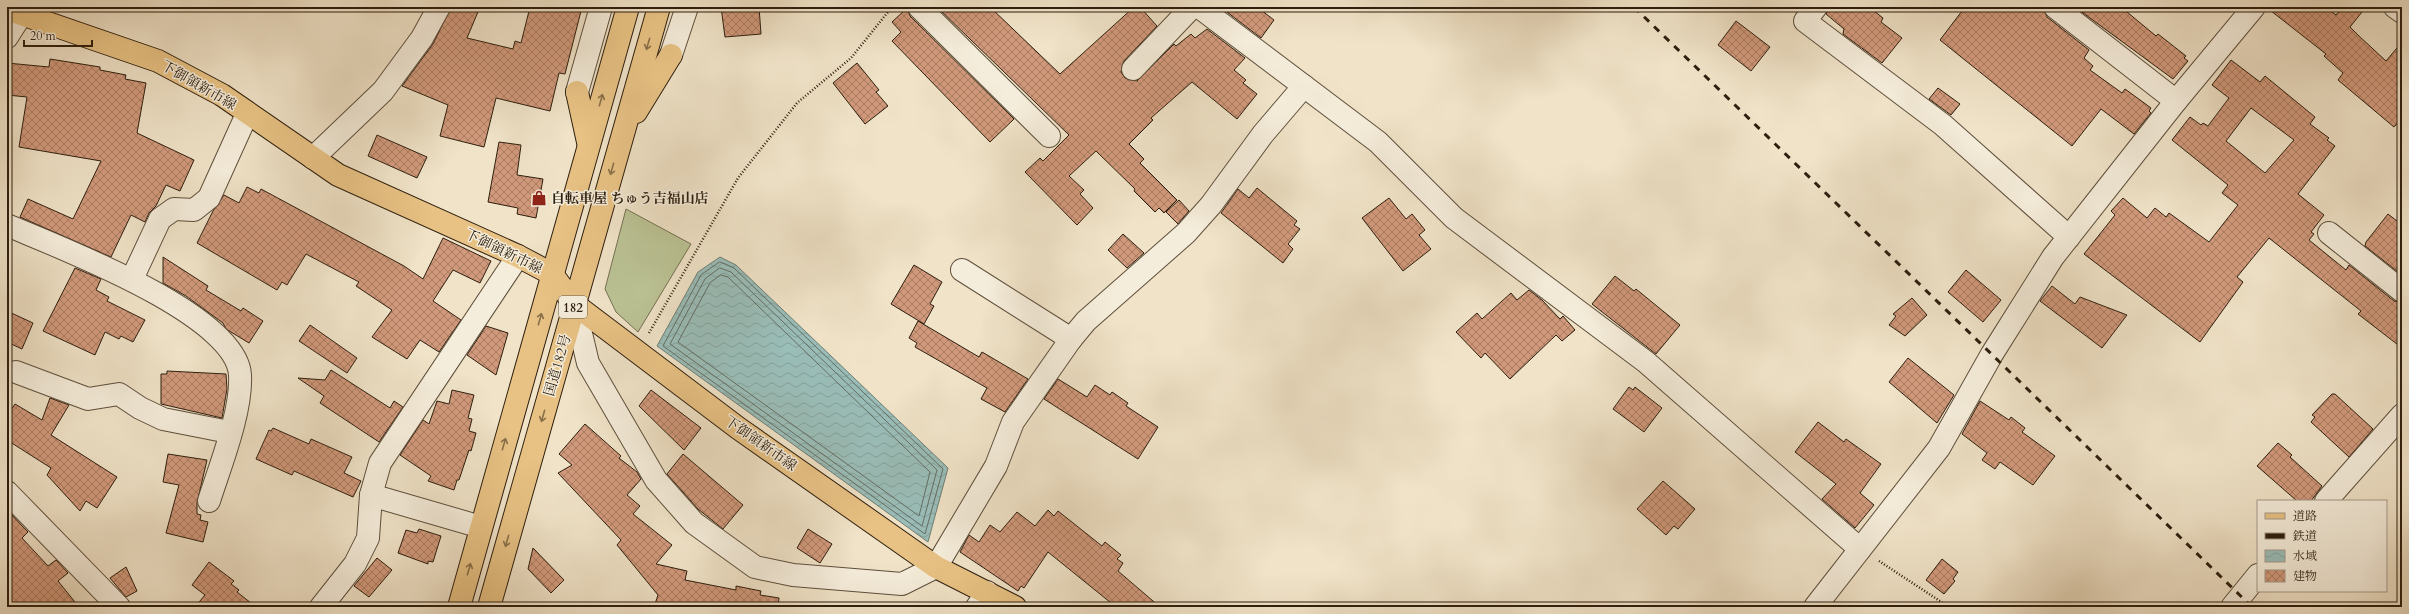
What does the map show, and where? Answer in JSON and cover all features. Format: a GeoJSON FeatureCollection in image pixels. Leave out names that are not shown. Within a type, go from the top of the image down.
{"type":"FeatureCollection","features":[{"type":"Feature","properties":{"kind":"main road","name":"国道182号"},"geometry":{"type":"LineString","coordinates":[[459,607],[628,7]]}},
{"type":"Feature","properties":{"kind":"main road","name":"国道182号"},"geometry":{"type":"LineString","coordinates":[[489,607],[659,7]]}},
{"type":"Feature","properties":{"kind":"main road","name":"下御領新市線"},"geometry":{"type":"LineString","coordinates":[[14,12],[158,61],[222,95],[247,114],[338,175],[518,256],[552,274],[574,304],[738,428],[982,600],[1015,607]]}},
{"type":"Feature","properties":{"kind":"main road"},"geometry":{"type":"LineString","coordinates":[[622,136],[671,55]]}},
{"type":"Feature","properties":{"kind":"main road"},"geometry":{"type":"LineString","coordinates":[[577,92],[589,145]]}},
{"type":"Feature","properties":{"kind":"street"},"geometry":{"type":"LineString","coordinates":[[314,158],[383,91],[422,38],[439,7]]}},
{"type":"Feature","properties":{"kind":"street"},"geometry":{"type":"LineString","coordinates":[[577,92],[601,7]]}},
{"type":"Feature","properties":{"kind":"street"},"geometry":{"type":"LineString","coordinates":[[671,55],[686,7]]}},
{"type":"Feature","properties":{"kind":"street"},"geometry":{"type":"LineString","coordinates":[[919,7],[1049,136]]}},
{"type":"Feature","properties":{"kind":"street"},"geometry":{"type":"LineString","coordinates":[[1133,70],[1192,7]]}},
{"type":"Feature","properties":{"kind":"street"},"geometry":{"type":"LineString","coordinates":[[1199,7],[1378,142],[1454,218],[1646,362],[1860,548]]}},
{"type":"Feature","properties":{"kind":"street"},"geometry":{"type":"LineString","coordinates":[[1816,7],[1805,21],[1944,125],[2069,238]]}},
{"type":"Feature","properties":{"kind":"street"},"geometry":{"type":"LineString","coordinates":[[2055,7],[2176,101]]}},
{"type":"Feature","properties":{"kind":"street"},"geometry":{"type":"LineString","coordinates":[[1815,607],[1939,448],[1992,354],[2053,257],[2176,101],[2254,7]]}},
{"type":"Feature","properties":{"kind":"street"},"geometry":{"type":"LineString","coordinates":[[2395,7],[2402,12]]}},
{"type":"Feature","properties":{"kind":"street"},"geometry":{"type":"LineString","coordinates":[[7,37],[14,12]]}},
{"type":"Feature","properties":{"kind":"street"},"geometry":{"type":"LineString","coordinates":[[574,304],[588,363],[656,480],[694,523],[755,567],[793,575],[902,584],[936,567],[996,466],[1013,422],[1071,339],[1086,321],[1186,233],[1211,205],[1263,134],[1304,86]]}},
{"type":"Feature","properties":{"kind":"street"},"geometry":{"type":"LineString","coordinates":[[132,279],[160,219],[174,209],[194,210],[209,198],[247,114]]}},
{"type":"Feature","properties":{"kind":"street"},"geometry":{"type":"LineString","coordinates":[[7,225],[132,279],[204,324],[233,352],[240,374],[238,403],[209,501]]}},
{"type":"Feature","properties":{"kind":"street"},"geometry":{"type":"LineString","coordinates":[[2329,234],[2402,291]]}},
{"type":"Feature","properties":{"kind":"street"},"geometry":{"type":"LineString","coordinates":[[321,607],[355,564],[368,538],[371,495],[380,463],[518,256]]}},
{"type":"Feature","properties":{"kind":"street"},"geometry":{"type":"LineString","coordinates":[[962,270],[1071,339]]}},
{"type":"Feature","properties":{"kind":"street"},"geometry":{"type":"LineString","coordinates":[[16,372],[88,399],[118,394],[163,419],[229,432]]}},
{"type":"Feature","properties":{"kind":"street"},"geometry":{"type":"LineString","coordinates":[[2327,500],[2402,415]]}},
{"type":"Feature","properties":{"kind":"street"},"geometry":{"type":"LineString","coordinates":[[7,492],[119,607]]}},
{"type":"Feature","properties":{"kind":"street"},"geometry":{"type":"LineString","coordinates":[[371,495],[481,527]]}},
{"type":"Feature","properties":{"kind":"street"},"geometry":{"type":"LineString","coordinates":[[2232,607],[2257,576]]}},
{"type":"Feature","properties":{"kind":"path"},"geometry":{"type":"LineString","coordinates":[[638,352],[738,178],[797,103],[851,58],[892,7]]}},
{"type":"Feature","properties":{"kind":"path"},"geometry":{"type":"LineString","coordinates":[[1860,548],[1949,607]]}},
{"type":"Feature","properties":{"kind":"green space"},"geometry":{"type":"Polygon","coordinates":[[[626,209],[691,244],[638,332],[616,312],[605,289],[626,209]]]}},
{"type":"Feature","properties":{"kind":"water"},"geometry":{"type":"Polygon","coordinates":[[[720,257],[736,265],[948,468],[928,542],[657,346],[698,272],[720,257]]]}},
{"type":"Feature","properties":{"kind":"building"},"geometry":{"type":"Polygon","coordinates":[[[451,7],[480,7],[467,38],[513,49],[515,41],[521,43],[530,7],[582,7],[565,74],[559,73],[550,111],[496,98],[484,147],[440,136],[448,105],[402,86],[433,44],[451,7]]]}},
{"type":"Feature","properties":{"kind":"building"},"geometry":{"type":"Polygon","coordinates":[[[721,7],[759,7],[761,34],[725,37],[721,7]]]}},
{"type":"Feature","properties":{"kind":"building"},"geometry":{"type":"Polygon","coordinates":[[[937,7],[990,7],[1060,74],[1134,7],[1140,7],[1157,26],[1124,61],[1121,72],[1125,78],[1137,81],[1174,44],[1176,46],[1191,34],[1195,38],[1207,29],[1245,58],[1234,70],[1246,80],[1243,83],[1257,94],[1237,119],[1192,82],[1151,118],[1153,120],[1129,144],[1144,159],[1140,163],[1177,200],[1164,213],[1159,208],[1155,212],[1134,191],[1135,189],[1096,151],[1069,176],[1084,190],[1080,194],[1093,208],[1077,225],[1025,172],[1040,158],[1043,161],[1069,135],[937,7]]]}},
{"type":"Feature","properties":{"kind":"building"},"geometry":{"type":"Polygon","coordinates":[[[1234,7],[1257,7],[1274,20],[1261,38],[1227,12],[1234,7]]]}},
{"type":"Feature","properties":{"kind":"building"},"geometry":{"type":"Polygon","coordinates":[[[1828,7],[1869,7],[1883,18],[1881,22],[1902,38],[1882,63],[1843,34],[1844,29],[1826,14],[1828,7]]]}},
{"type":"Feature","properties":{"kind":"building"},"geometry":{"type":"Polygon","coordinates":[[[1965,7],[2043,7],[2047,17],[2089,50],[2084,58],[2093,66],[2090,70],[2122,93],[2125,89],[2151,108],[2149,111],[2151,113],[2134,134],[2101,109],[2072,146],[1940,40],[1965,7]]]}},
{"type":"Feature","properties":{"kind":"building"},"geometry":{"type":"Polygon","coordinates":[[[2075,7],[2121,7],[2156,36],[2158,34],[2186,56],[2184,58],[2188,61],[2173,79],[2075,7]]]}},
{"type":"Feature","properties":{"kind":"building"},"geometry":{"type":"Polygon","coordinates":[[[2266,7],[2325,7],[2336,15],[2343,7],[2366,7],[2350,27],[2359,36],[2386,61],[2402,42],[2402,118],[2394,127],[2338,80],[2343,73],[2324,56],[2326,54],[2266,7]]]}},
{"type":"Feature","properties":{"kind":"building"},"geometry":{"type":"Polygon","coordinates":[[[907,8],[910,16],[1014,119],[990,142],[892,41],[901,32],[892,22],[907,8]]]}},
{"type":"Feature","properties":{"kind":"building"},"geometry":{"type":"Polygon","coordinates":[[[1736,21],[1770,47],[1751,71],[1718,45],[1736,21]]]}},
{"type":"Feature","properties":{"kind":"building"},"geometry":{"type":"Polygon","coordinates":[[[50,59],[100,67],[100,70],[126,75],[125,79],[146,83],[137,133],[194,160],[180,191],[166,185],[156,206],[149,213],[145,222],[131,215],[111,257],[20,217],[28,199],[73,219],[101,161],[19,147],[27,97],[7,95],[7,63],[49,67],[50,59]]]}},
{"type":"Feature","properties":{"kind":"building"},"geometry":{"type":"Polygon","coordinates":[[[2231,60],[2260,82],[2265,76],[2315,117],[2310,124],[2329,138],[2327,140],[2335,146],[2298,194],[2324,215],[2311,232],[2314,234],[2309,240],[2346,270],[2349,265],[2394,301],[2402,303],[2402,348],[2358,314],[2361,311],[2269,238],[2237,277],[2243,282],[2200,342],[2084,254],[2115,215],[2111,211],[2123,198],[2147,218],[2155,208],[2166,217],[2169,213],[2209,242],[2238,205],[2222,193],[2228,185],[2172,140],[2190,117],[2201,125],[2203,123],[2208,126],[2229,98],[2212,85],[2231,60]],[[2251,108],[2226,141],[2265,173],[2294,140],[2251,108]]]}},
{"type":"Feature","properties":{"kind":"building"},"geometry":{"type":"Polygon","coordinates":[[[857,63],[879,90],[876,92],[888,106],[865,124],[833,83],[857,63]]]}},
{"type":"Feature","properties":{"kind":"building"},"geometry":{"type":"Polygon","coordinates":[[[1938,88],[1960,104],[1951,115],[1929,99],[1938,88]]]}},
{"type":"Feature","properties":{"kind":"building"},"geometry":{"type":"Polygon","coordinates":[[[377,135],[427,157],[417,178],[368,156],[377,135]]]}},
{"type":"Feature","properties":{"kind":"building"},"geometry":{"type":"Polygon","coordinates":[[[499,142],[521,145],[517,175],[543,179],[536,218],[517,214],[518,208],[488,202],[499,142]]]}},
{"type":"Feature","properties":{"kind":"building"},"geometry":{"type":"Polygon","coordinates":[[[247,187],[259,193],[261,189],[404,266],[423,279],[443,238],[491,261],[480,283],[453,270],[433,301],[461,320],[439,352],[420,340],[407,359],[372,337],[392,310],[356,286],[359,282],[306,254],[287,285],[282,282],[277,290],[197,243],[213,211],[224,195],[239,203],[247,187]]]}},
{"type":"Feature","properties":{"kind":"building"},"geometry":{"type":"Polygon","coordinates":[[[1257,188],[1297,221],[1294,225],[1300,229],[1288,244],[1293,249],[1283,263],[1221,213],[1238,189],[1249,198],[1257,188]]]}},
{"type":"Feature","properties":{"kind":"building"},"geometry":{"type":"Polygon","coordinates":[[[1389,198],[1406,219],[1412,214],[1425,230],[1419,235],[1431,249],[1403,271],[1362,218],[1389,198]]]}},
{"type":"Feature","properties":{"kind":"building"},"geometry":{"type":"Polygon","coordinates":[[[1179,200],[1189,211],[1178,224],[1166,212],[1179,200]]]}},
{"type":"Feature","properties":{"kind":"building"},"geometry":{"type":"Polygon","coordinates":[[[2388,214],[2402,225],[2402,275],[2365,246],[2366,242],[2388,214]]]}},
{"type":"Feature","properties":{"kind":"building"},"geometry":{"type":"Polygon","coordinates":[[[1123,234],[1144,253],[1127,268],[1108,250],[1123,234]]]}},
{"type":"Feature","properties":{"kind":"building"},"geometry":{"type":"Polygon","coordinates":[[[163,257],[208,286],[206,290],[241,311],[243,308],[263,321],[249,343],[226,329],[223,323],[186,296],[163,283],[163,257]]]}},
{"type":"Feature","properties":{"kind":"building"},"geometry":{"type":"Polygon","coordinates":[[[914,265],[942,282],[930,304],[934,306],[924,324],[891,304],[914,265]]]}},
{"type":"Feature","properties":{"kind":"building"},"geometry":{"type":"Polygon","coordinates":[[[75,268],[101,279],[96,290],[109,297],[107,301],[145,320],[133,342],[121,336],[119,339],[105,332],[95,355],[43,331],[75,268]]]}},
{"type":"Feature","properties":{"kind":"building"},"geometry":{"type":"Polygon","coordinates":[[[1966,270],[2001,300],[1983,322],[1948,292],[1966,270]]]}},
{"type":"Feature","properties":{"kind":"building"},"geometry":{"type":"Polygon","coordinates":[[[1615,276],[1634,291],[1636,289],[1680,325],[1656,354],[1592,304],[1615,276]]]}},
{"type":"Feature","properties":{"kind":"building"},"geometry":{"type":"Polygon","coordinates":[[[2052,286],[2075,304],[2080,297],[2127,315],[2102,348],[2040,301],[2052,286]]]}},
{"type":"Feature","properties":{"kind":"building"},"geometry":{"type":"Polygon","coordinates":[[[1529,290],[1542,300],[1560,319],[1563,316],[1575,330],[1562,341],[1556,335],[1510,379],[1485,353],[1481,358],[1456,332],[1477,313],[1482,319],[1511,293],[1517,300],[1529,290]]]}},
{"type":"Feature","properties":{"kind":"building"},"geometry":{"type":"Polygon","coordinates":[[[1912,298],[1927,315],[1905,336],[1889,325],[1896,316],[1893,314],[1912,298]]]}},
{"type":"Feature","properties":{"kind":"building"},"geometry":{"type":"Polygon","coordinates":[[[7,311],[33,323],[22,349],[7,342],[7,311]]]}},
{"type":"Feature","properties":{"kind":"building"},"geometry":{"type":"Polygon","coordinates":[[[918,321],[979,357],[982,352],[1028,379],[1005,412],[981,399],[987,388],[915,347],[917,343],[909,338],[918,321]]]}},
{"type":"Feature","properties":{"kind":"building"},"geometry":{"type":"Polygon","coordinates":[[[310,325],[357,358],[347,373],[299,341],[310,325]]]}},
{"type":"Feature","properties":{"kind":"building"},"geometry":{"type":"Polygon","coordinates":[[[486,326],[508,333],[496,375],[467,355],[486,326]]]}},
{"type":"Feature","properties":{"kind":"building"},"geometry":{"type":"Polygon","coordinates":[[[1908,358],[1954,395],[1937,423],[1889,382],[1908,358]]]}},
{"type":"Feature","properties":{"kind":"building"},"geometry":{"type":"Polygon","coordinates":[[[331,370],[390,408],[394,401],[403,407],[379,442],[320,403],[324,396],[298,378],[325,380],[331,370]]]}},
{"type":"Feature","properties":{"kind":"building"},"geometry":{"type":"Polygon","coordinates":[[[167,371],[226,374],[227,389],[222,418],[161,404],[161,374],[167,374],[167,371]]]}},
{"type":"Feature","properties":{"kind":"building"},"geometry":{"type":"Polygon","coordinates":[[[1058,379],[1087,397],[1095,385],[1110,395],[1112,392],[1128,403],[1126,406],[1158,427],[1138,459],[1044,399],[1058,379]]]}},
{"type":"Feature","properties":{"kind":"building"},"geometry":{"type":"Polygon","coordinates":[[[1629,387],[1633,390],[1635,387],[1662,408],[1644,432],[1613,409],[1629,387]]]}},
{"type":"Feature","properties":{"kind":"building"},"geometry":{"type":"Polygon","coordinates":[[[452,390],[474,395],[468,418],[472,419],[469,431],[476,433],[471,451],[469,450],[454,490],[428,481],[431,476],[400,455],[423,420],[429,424],[437,401],[449,404],[452,390]]]}},
{"type":"Feature","properties":{"kind":"building"},"geometry":{"type":"Polygon","coordinates":[[[651,390],[701,428],[684,450],[639,406],[651,390]]]}},
{"type":"Feature","properties":{"kind":"building"},"geometry":{"type":"Polygon","coordinates":[[[2332,394],[2335,394],[2373,429],[2349,457],[2311,422],[2315,417],[2312,415],[2332,394]]]}},
{"type":"Feature","properties":{"kind":"building"},"geometry":{"type":"Polygon","coordinates":[[[50,398],[69,405],[51,435],[117,477],[97,508],[86,501],[80,511],[47,475],[51,468],[7,440],[7,416],[15,404],[42,420],[50,398]]]}},
{"type":"Feature","properties":{"kind":"building"},"geometry":{"type":"Polygon","coordinates":[[[1980,401],[2009,420],[2011,417],[2025,428],[2022,432],[2055,456],[2033,485],[2000,462],[1995,469],[1982,460],[1987,453],[1962,434],[1980,401]]]}},
{"type":"Feature","properties":{"kind":"building"},"geometry":{"type":"Polygon","coordinates":[[[1818,422],[1844,442],[1846,439],[1881,464],[1860,493],[1874,505],[1855,528],[1822,499],[1836,484],[1795,452],[1818,422]]]}},
{"type":"Feature","properties":{"kind":"building"},"geometry":{"type":"Polygon","coordinates":[[[585,424],[621,456],[619,458],[637,472],[641,479],[627,495],[640,506],[633,514],[672,545],[656,564],[687,571],[685,580],[736,590],[736,586],[761,591],[760,595],[779,598],[778,607],[654,607],[658,595],[617,545],[621,540],[558,473],[572,465],[559,454],[585,424]]]}},
{"type":"Feature","properties":{"kind":"building"},"geometry":{"type":"Polygon","coordinates":[[[273,428],[309,444],[311,439],[352,457],[344,473],[361,481],[353,497],[294,471],[292,475],[256,459],[269,430],[271,431],[273,428]]]}},
{"type":"Feature","properties":{"kind":"building"},"geometry":{"type":"Polygon","coordinates":[[[2278,443],[2292,455],[2290,457],[2322,486],[2312,500],[2296,500],[2257,466],[2278,443]]]}},
{"type":"Feature","properties":{"kind":"building"},"geometry":{"type":"Polygon","coordinates":[[[168,454],[207,460],[197,503],[197,514],[201,515],[200,520],[208,522],[203,542],[166,533],[179,485],[163,482],[168,454]]]}},
{"type":"Feature","properties":{"kind":"building"},"geometry":{"type":"Polygon","coordinates":[[[683,454],[743,505],[723,529],[698,509],[667,474],[683,454]]]}},
{"type":"Feature","properties":{"kind":"building"},"geometry":{"type":"Polygon","coordinates":[[[1663,481],[1695,509],[1678,529],[1674,526],[1666,535],[1637,509],[1663,481]]]}},
{"type":"Feature","properties":{"kind":"building"},"geometry":{"type":"Polygon","coordinates":[[[7,510],[28,532],[22,538],[48,566],[56,560],[68,573],[58,581],[79,607],[7,607],[7,510]]]}},
{"type":"Feature","properties":{"kind":"building"},"geometry":{"type":"Polygon","coordinates":[[[1048,510],[1054,516],[1058,511],[1102,546],[1105,542],[1121,555],[1117,559],[1123,563],[1118,571],[1160,607],[1116,607],[1048,552],[1024,588],[1021,586],[1018,591],[960,552],[969,535],[979,542],[990,525],[1000,532],[1017,512],[1035,526],[1048,510]]]}},
{"type":"Feature","properties":{"kind":"building"},"geometry":{"type":"Polygon","coordinates":[[[419,529],[441,536],[433,562],[428,561],[428,564],[398,553],[406,530],[417,533],[419,529]]]}},
{"type":"Feature","properties":{"kind":"building"},"geometry":{"type":"Polygon","coordinates":[[[808,529],[832,544],[820,563],[797,548],[808,529]]]}},
{"type":"Feature","properties":{"kind":"building"},"geometry":{"type":"Polygon","coordinates":[[[533,548],[564,580],[551,593],[528,569],[533,548]]]}},
{"type":"Feature","properties":{"kind":"building"},"geometry":{"type":"Polygon","coordinates":[[[377,558],[392,570],[369,597],[354,586],[377,558]]]}},
{"type":"Feature","properties":{"kind":"building"},"geometry":{"type":"Polygon","coordinates":[[[1942,559],[1958,572],[1953,579],[1955,581],[1944,594],[1926,580],[1942,559]]]}},
{"type":"Feature","properties":{"kind":"building"},"geometry":{"type":"Polygon","coordinates":[[[209,562],[234,581],[231,584],[239,590],[237,592],[256,607],[195,607],[205,595],[192,585],[209,562]]]}},
{"type":"Feature","properties":{"kind":"building"},"geometry":{"type":"Polygon","coordinates":[[[126,567],[137,591],[126,597],[110,578],[126,567]]]}},
{"type":"Feature","properties":{"kind":"railway"},"geometry":{"type":"LineString","coordinates":[[1634,7],[2252,607]]}},
{"type":"Feature","properties":{"kind":"place","name":"自転車屋 ちゅう吉福山店"},"geometry":{"type":"Point","coordinates":[539,198]}}]}
